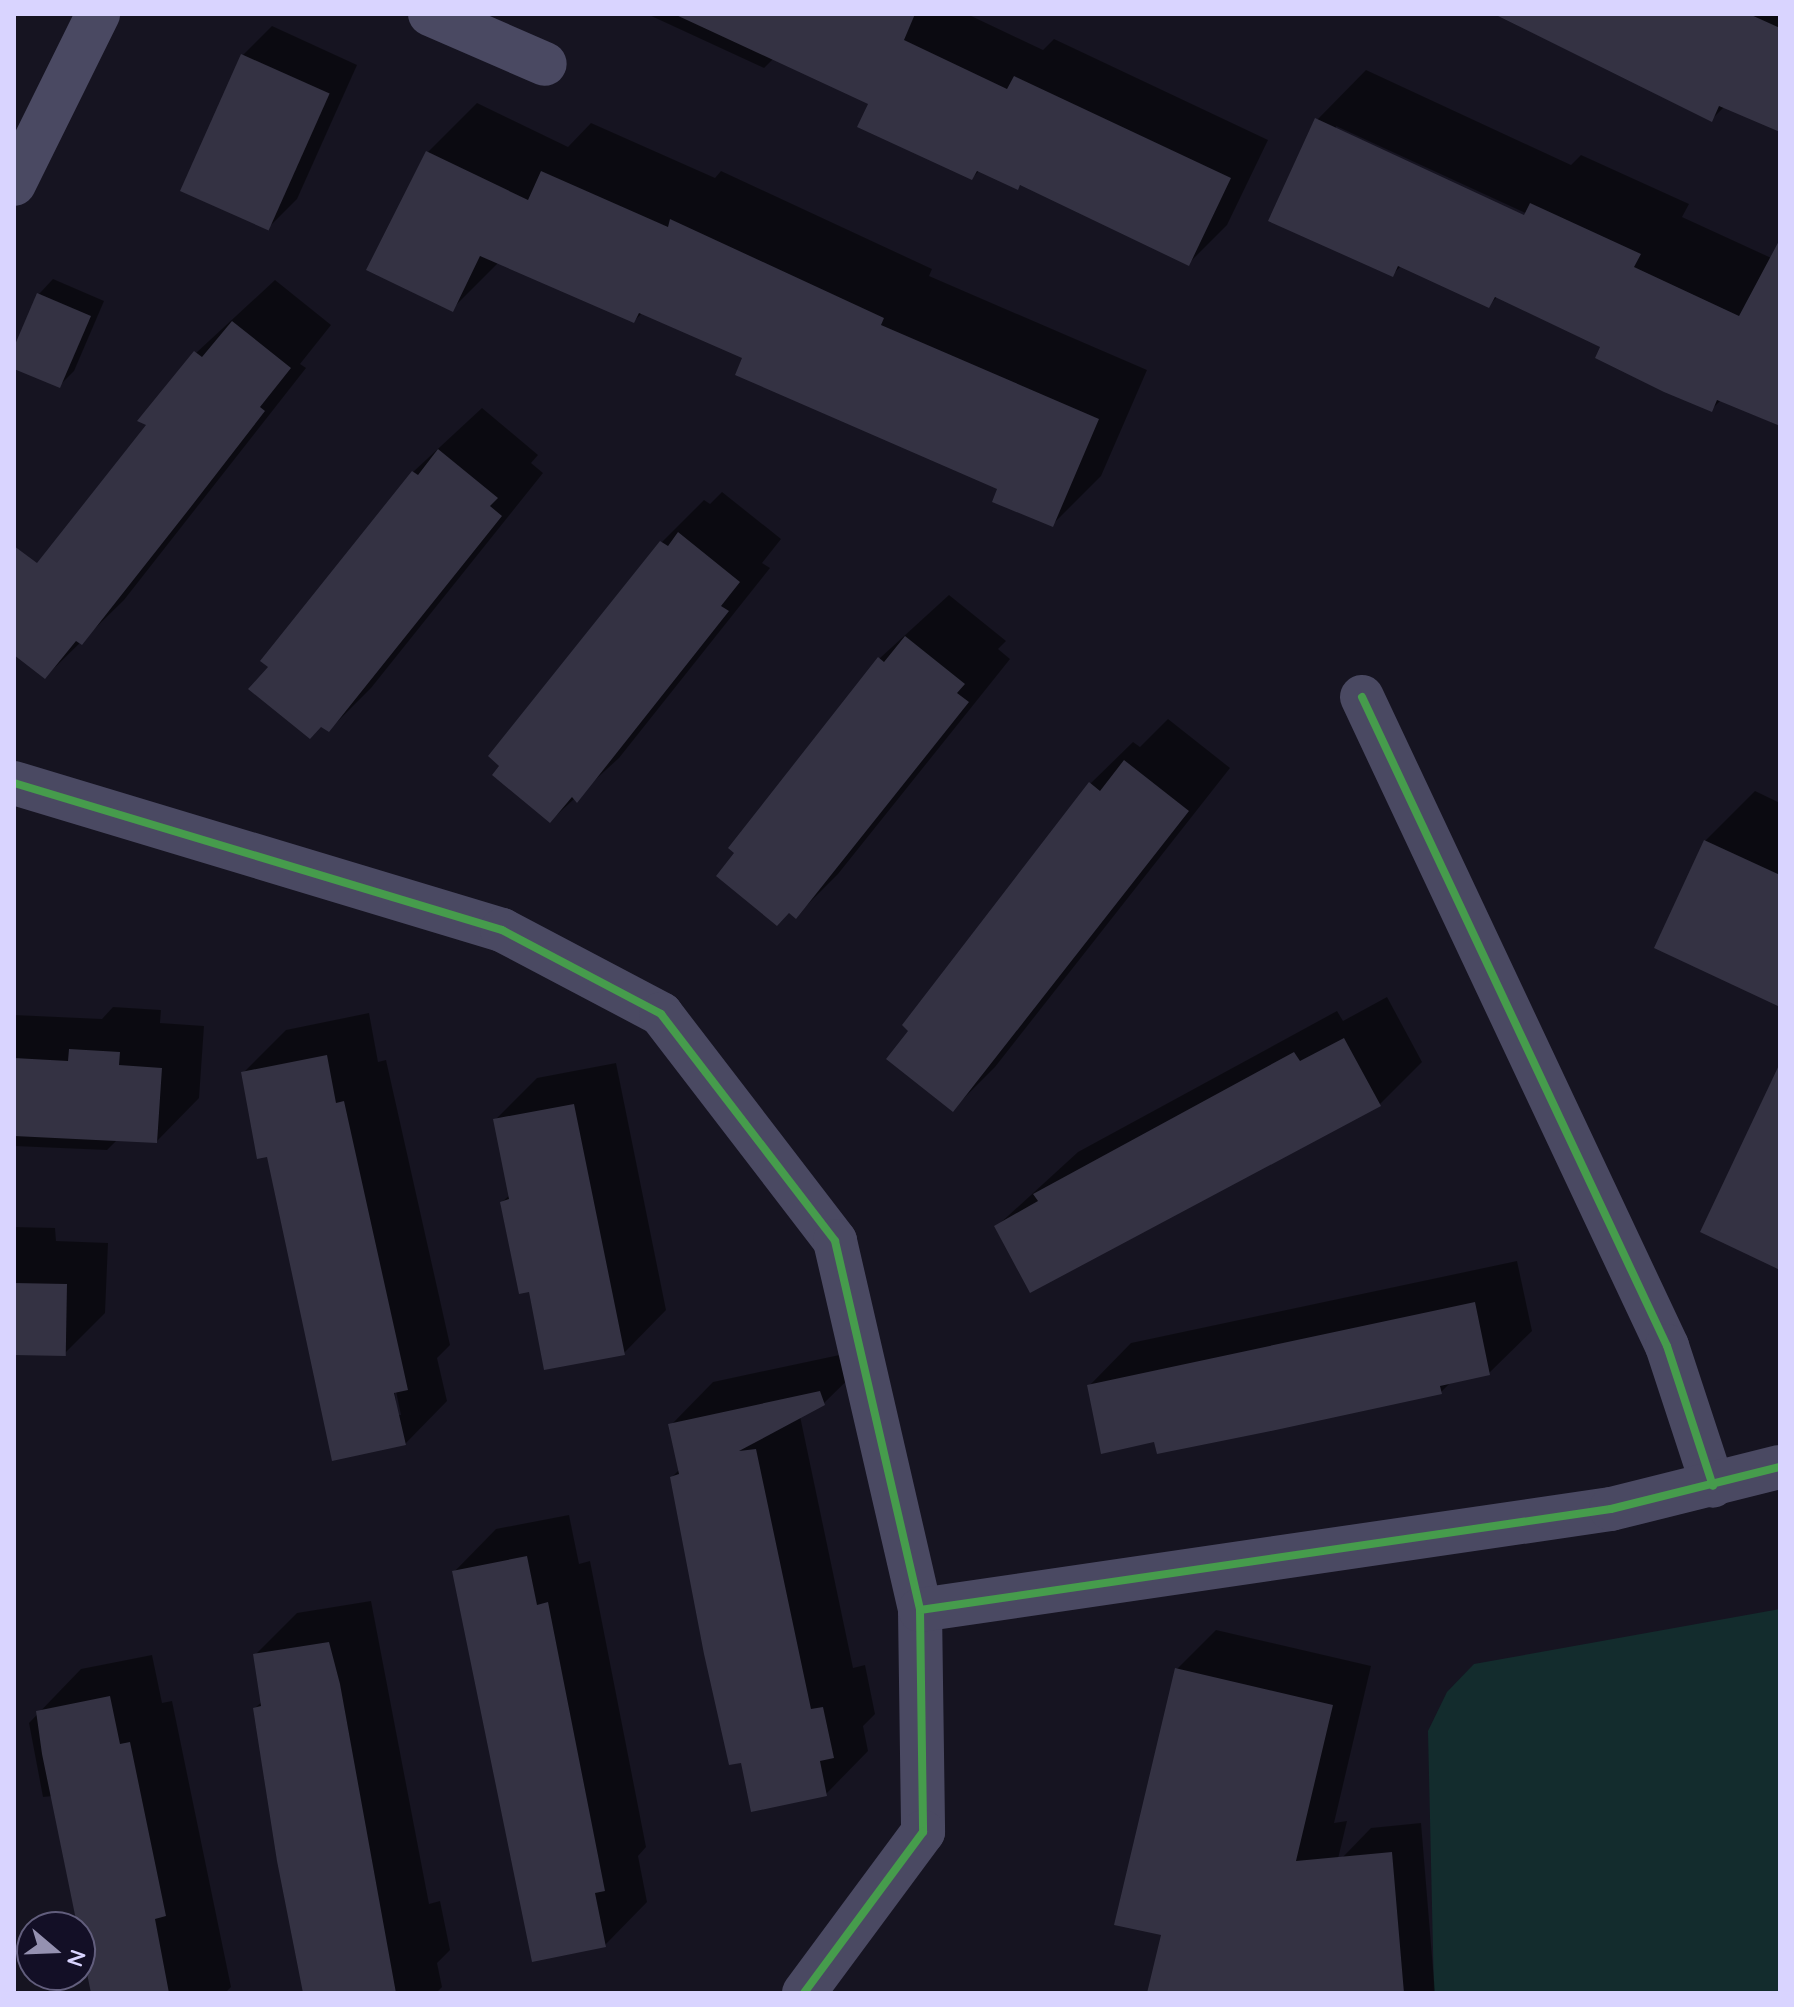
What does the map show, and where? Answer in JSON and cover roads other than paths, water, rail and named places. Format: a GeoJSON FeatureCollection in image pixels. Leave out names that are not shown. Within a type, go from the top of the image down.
{"type":"FeatureCollection","features":[{"type":"Feature","properties":{"kind":"street"},"geometry":{"type":"LineString","coordinates":[[14,184],[98,14]]}},
{"type":"Feature","properties":{"kind":"street"},"geometry":{"type":"LineString","coordinates":[[430,14],[545,64]]}},
{"type":"Feature","properties":{"kind":"street"},"geometry":{"type":"LineString","coordinates":[[1362,697],[1667,1346],[1713,1486]]}},
{"type":"Feature","properties":{"kind":"street"},"geometry":{"type":"LineString","coordinates":[[14,783],[502,930],[661,1014],[835,1241],[920,1610],[923,1832],[804,1993]]}},
{"type":"Feature","properties":{"kind":"street"},"geometry":{"type":"LineString","coordinates":[[920,1610],[1611,1509],[1780,1467]]}}]}
